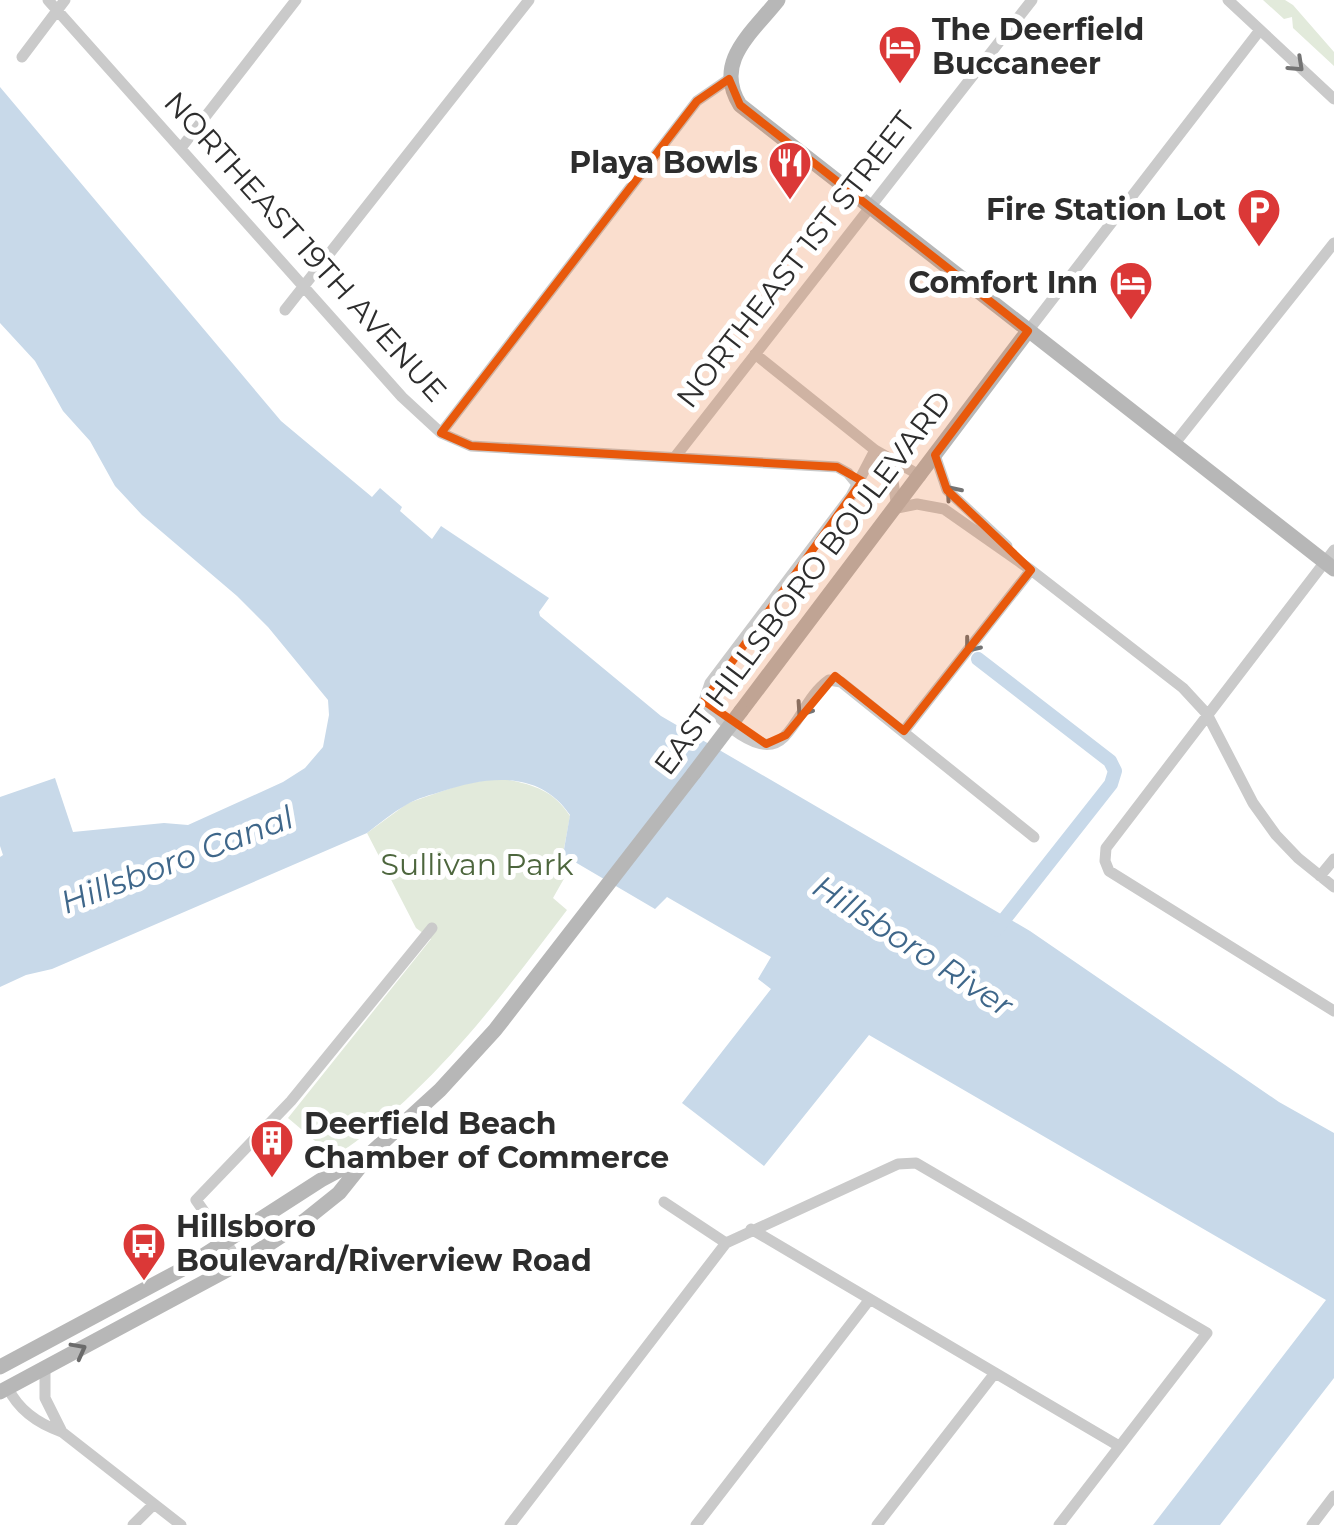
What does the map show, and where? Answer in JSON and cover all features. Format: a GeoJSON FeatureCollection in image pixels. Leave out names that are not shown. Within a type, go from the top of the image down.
{"type":"FeatureCollection","features":[{"type":"Feature","properties":{"kind":"main road"},"geometry":{"type":"LineString","coordinates":[[778,0],[730,64],[728,79],[740,104],[1028,331],[1331,560]]}},
{"type":"Feature","properties":{"kind":"main road","name":"EAST HILLSBORO BOULEVARD"},"geometry":{"type":"LineString","coordinates":[[4,1390],[240,1264],[304,1221],[339,1193],[371,1153],[440,1090],[582,921],[1028,331]]}},
{"type":"Feature","properties":{"kind":"main road","name":"EAST HILLSBORO BOULEVARD"},"geometry":{"type":"LineString","coordinates":[[0,1368],[227,1244],[321,1180],[371,1153]]}},
{"type":"Feature","properties":{"kind":"main road"},"geometry":{"type":"LineString","coordinates":[[4,1390],[21,1364],[88,1321]]}},
{"type":"Feature","properties":{"kind":"street","name":"NORTHEAST 19TH AVENUE"},"geometry":{"type":"LineString","coordinates":[[48,0],[62,5],[181,148],[402,397],[441,434],[471,446],[837,466],[857,484]]}},
{"type":"Feature","properties":{"kind":"street"},"geometry":{"type":"LineString","coordinates":[[181,148],[296,0]]}},
{"type":"Feature","properties":{"kind":"street"},"geometry":{"type":"LineString","coordinates":[[285,310],[529,0]]}},
{"type":"Feature","properties":{"kind":"street","name":"NORTHEAST 1ST STREET"},"geometry":{"type":"LineString","coordinates":[[675,457],[1032,0]]}},
{"type":"Feature","properties":{"kind":"street"},"geometry":{"type":"LineString","coordinates":[[1228,0],[1334,99]]}},
{"type":"Feature","properties":{"kind":"street"},"geometry":{"type":"LineString","coordinates":[[22,56],[62,5]]}},
{"type":"Feature","properties":{"kind":"street","name":"EAST HILLSBORO BOULEVARD"},"geometry":{"type":"LineString","coordinates":[[1028,331],[1260,30]]}},
{"type":"Feature","properties":{"kind":"street"},"geometry":{"type":"LineString","coordinates":[[441,434],[697,101],[728,79]]}},
{"type":"Feature","properties":{"kind":"street"},"geometry":{"type":"LineString","coordinates":[[1175,444],[1334,244]]}},
{"type":"Feature","properties":{"kind":"street"},"geometry":{"type":"LineString","coordinates":[[755,354],[875,450],[921,476]]}},
{"type":"Feature","properties":{"kind":"street"},"geometry":{"type":"LineString","coordinates":[[875,450],[857,484],[710,684],[704,701],[751,741],[766,744],[786,736],[817,689],[829,680],[842,682],[1034,837]]}},
{"type":"Feature","properties":{"kind":"street"},"geometry":{"type":"LineString","coordinates":[[875,450],[893,481],[897,508],[918,504],[944,509],[1031,570],[1183,688],[1207,714],[1253,803],[1276,835],[1334,887]]}},
{"type":"Feature","properties":{"kind":"street"},"geometry":{"type":"LineString","coordinates":[[935,455],[947,490],[1031,570]]}},
{"type":"Feature","properties":{"kind":"street"},"geometry":{"type":"LineString","coordinates":[[1331,560],[1106,848],[1105,861],[1109,871],[1334,1011]]}},
{"type":"Feature","properties":{"kind":"street"},"geometry":{"type":"LineString","coordinates":[[904,731],[1031,570]]}},
{"type":"Feature","properties":{"kind":"street"},"geometry":{"type":"LineString","coordinates":[[1320,876],[1334,859]]}},
{"type":"Feature","properties":{"kind":"street"},"geometry":{"type":"LineString","coordinates":[[240,1264],[196,1200],[291,1102],[432,928]]}},
{"type":"Feature","properties":{"kind":"street"},"geometry":{"type":"LineString","coordinates":[[510,1525],[726,1243],[898,1164],[916,1162],[1207,1334],[1059,1525]]}},
{"type":"Feature","properties":{"kind":"street"},"geometry":{"type":"LineString","coordinates":[[664,1202],[726,1243]]}},
{"type":"Feature","properties":{"kind":"street"},"geometry":{"type":"LineString","coordinates":[[751,1229],[1119,1446]]}},
{"type":"Feature","properties":{"kind":"street"},"geometry":{"type":"LineString","coordinates":[[696,1525],[870,1300]]}},
{"type":"Feature","properties":{"kind":"street"},"geometry":{"type":"LineString","coordinates":[[46,1368],[45,1398],[62,1432]]}},
{"type":"Feature","properties":{"kind":"street"},"geometry":{"type":"LineString","coordinates":[[877,1525],[995,1373]]}},
{"type":"Feature","properties":{"kind":"street"},"geometry":{"type":"LineString","coordinates":[[4,1390],[16,1404],[46,1426],[62,1432],[181,1525]]}},
{"type":"Feature","properties":{"kind":"street"},"geometry":{"type":"LineString","coordinates":[[1312,1525],[1334,1496]]}},
{"type":"Feature","properties":{"kind":"street"},"geometry":{"type":"LineString","coordinates":[[133,1525],[154,1504]]}},
{"type":"Feature","properties":{"kind":"highlighted area"},"geometry":{"type":"Polygon","coordinates":[[[729,79],[740,105],[1028,331],[935,455],[947,490],[1031,570],[904,731],[835,676],[786,735],[766,744],[704,701],[862,481],[837,467],[471,446],[441,433],[697,101],[729,79]]]}},
{"type":"Feature","properties":{"kind":"green space"},"geometry":{"type":"Polygon","coordinates":[[[1263,0],[1285,0],[1293,5],[1334,52],[1334,66],[1293,28],[1292,17],[1284,19],[1263,0]]]}},
{"type":"Feature","properties":{"kind":"green space","name":"Sullivan Park"},"geometry":{"type":"Polygon","coordinates":[[[499,778],[548,793],[570,816],[563,854],[574,861],[553,898],[567,910],[432,1075],[369,1132],[334,1157],[288,1118],[431,939],[416,928],[367,833],[408,803],[463,784],[499,778]]]}},
{"type":"Feature","properties":{"kind":"water"},"geometry":{"type":"Polygon","coordinates":[[[0,87],[281,421],[372,497],[380,488],[432,539],[441,526],[549,598],[540,616],[661,716],[1030,931],[1279,1102],[1334,1133],[1334,1378],[1220,1525],[1153,1525],[1326,1300],[869,1035],[764,1166],[682,1103],[771,989],[758,979],[771,957],[667,897],[655,909],[563,855],[570,815],[544,790],[512,780],[495,780],[419,799],[367,833],[52,969],[0,987],[0,797],[55,778],[73,832],[164,823],[188,825],[305,768],[323,747],[329,715],[328,700],[268,627],[142,515],[115,486],[90,441],[63,411],[35,361],[0,323],[0,87]]]}},
{"type":"Feature","properties":{"kind":"waterway"},"geometry":{"type":"LineString","coordinates":[[978,659],[1110,761],[1115,771],[1111,784],[996,930]]}},
{"type":"Feature","properties":{"kind":"place","name":"The Deerfield Buccaneer"},"geometry":{"type":"Point","coordinates":[900,85]}},
{"type":"Feature","properties":{"kind":"place","name":"Playa Bowls"},"geometry":{"type":"Point","coordinates":[790,201]}},
{"type":"Feature","properties":{"kind":"place","name":"Fire Station Lot"},"geometry":{"type":"Point","coordinates":[1259,248]}},
{"type":"Feature","properties":{"kind":"place","name":"Comfort Inn"},"geometry":{"type":"Point","coordinates":[1131,321]}},
{"type":"Feature","properties":{"kind":"place","name":"Deerfield Beach Chamber of Commerce"},"geometry":{"type":"Point","coordinates":[272,1179]}},
{"type":"Feature","properties":{"kind":"place","name":"Hillsboro Boulevard/Riverview Road"},"geometry":{"type":"Point","coordinates":[144,1282]}},
{"type":"Feature","properties":{"kind":"water label","name":"Hillsboro Canal"},"geometry":{"type":"Point","coordinates":[177,860]}},
{"type":"Feature","properties":{"kind":"water label","name":"Hillsboro River"},"geometry":{"type":"Point","coordinates":[913,946]}}]}
